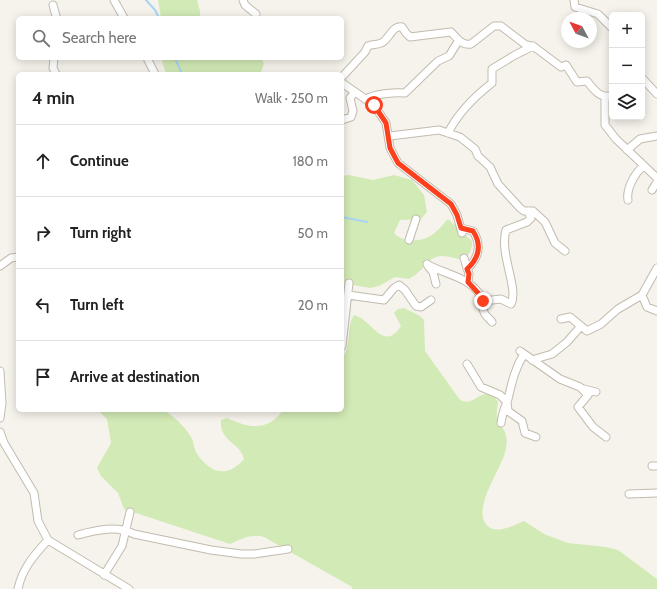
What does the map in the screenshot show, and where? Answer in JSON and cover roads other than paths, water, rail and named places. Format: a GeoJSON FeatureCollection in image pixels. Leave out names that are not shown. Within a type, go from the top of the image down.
{"type":"FeatureCollection","features":[{"type":"Feature","properties":{"kind":"street"},"geometry":{"type":"LineString","coordinates":[[114,0],[123,16]]}},
{"type":"Feature","properties":{"kind":"street"},"geometry":{"type":"LineString","coordinates":[[243,0],[245,5],[256,14]]}},
{"type":"Feature","properties":{"kind":"street"},"geometry":{"type":"LineString","coordinates":[[574,0],[575,7],[598,14],[609,25]]}},
{"type":"Feature","properties":{"kind":"street"},"geometry":{"type":"LineString","coordinates":[[53,5],[56,16]]}},
{"type":"Feature","properties":{"kind":"street"},"geometry":{"type":"LineString","coordinates":[[344,75],[365,52],[368,46],[384,42],[400,26],[410,37],[451,32],[464,44],[471,44],[494,26],[501,26],[526,44],[533,46],[561,67],[566,65],[577,82],[586,81],[596,92],[609,96],[605,125],[627,150],[657,178]]}},
{"type":"Feature","properties":{"kind":"street"},"geometry":{"type":"LineString","coordinates":[[366,99],[371,96],[405,93],[438,61],[449,56],[459,40]]}},
{"type":"Feature","properties":{"kind":"street"},"geometry":{"type":"LineString","coordinates":[[448,133],[455,119],[492,83],[492,70],[515,55],[533,46]]}},
{"type":"Feature","properties":{"kind":"street"},"geometry":{"type":"LineString","coordinates":[[54,60],[53,68],[55,72]]}},
{"type":"Feature","properties":{"kind":"street"},"geometry":{"type":"LineString","coordinates":[[148,60],[154,72]]}},
{"type":"Feature","properties":{"kind":"street"},"geometry":{"type":"LineString","coordinates":[[645,82],[657,94]]}},
{"type":"Feature","properties":{"kind":"street"},"geometry":{"type":"LineString","coordinates":[[344,84],[374,105],[381,115],[386,123],[390,136],[390,148],[398,163],[451,204],[457,215],[462,230],[473,231],[478,238],[476,259],[467,269]]}},
{"type":"Feature","properties":{"kind":"street"},"geometry":{"type":"LineString","coordinates":[[344,119],[350,117],[353,111],[350,98],[355,92]]}},
{"type":"Feature","properties":{"kind":"street"},"geometry":{"type":"LineString","coordinates":[[390,136],[419,132],[426,133],[430,130],[439,130],[460,137],[475,148],[478,156],[490,167],[502,189],[520,208],[528,212],[533,211],[546,222],[554,243],[565,251]]}},
{"type":"Feature","properties":{"kind":"street"},"geometry":{"type":"LineString","coordinates":[[627,150],[640,139],[657,136]]}},
{"type":"Feature","properties":{"kind":"street"},"geometry":{"type":"LineString","coordinates":[[628,200],[628,190],[637,172],[644,166]]}},
{"type":"Feature","properties":{"kind":"street"},"geometry":{"type":"LineString","coordinates":[[417,187],[418,178]]}},
{"type":"Feature","properties":{"kind":"street"},"geometry":{"type":"LineString","coordinates":[[652,190],[657,182]]}},
{"type":"Feature","properties":{"kind":"street"},"geometry":{"type":"LineString","coordinates":[[483,301],[501,299],[511,304],[517,296],[505,258],[504,236],[506,230],[527,222],[531,218],[528,212]]}},
{"type":"Feature","properties":{"kind":"street"},"geometry":{"type":"LineString","coordinates":[[409,240],[416,219]]}},
{"type":"Feature","properties":{"kind":"street"},"geometry":{"type":"LineString","coordinates":[[0,266],[11,258],[16,257]]}},
{"type":"Feature","properties":{"kind":"street"},"geometry":{"type":"LineString","coordinates":[[464,258],[469,274],[468,282]]}},
{"type":"Feature","properties":{"kind":"street"},"geometry":{"type":"LineString","coordinates":[[436,284],[433,272],[427,264],[468,282],[479,294],[483,301],[484,312],[492,322]]}},
{"type":"Feature","properties":{"kind":"street"},"geometry":{"type":"LineString","coordinates":[[561,319],[570,317],[587,331],[601,324],[618,309],[642,295],[657,268]]}},
{"type":"Feature","properties":{"kind":"street"},"geometry":{"type":"LineString","coordinates":[[344,329],[349,283]]}},
{"type":"Feature","properties":{"kind":"street"},"geometry":{"type":"LineString","coordinates":[[348,295],[384,300],[394,288],[399,285],[405,290],[416,306],[421,307],[431,300]]}},
{"type":"Feature","properties":{"kind":"street"},"geometry":{"type":"LineString","coordinates":[[642,295],[647,307],[657,311]]}},
{"type":"Feature","properties":{"kind":"street"},"geometry":{"type":"LineString","coordinates":[[477,316],[484,312]]}},
{"type":"Feature","properties":{"kind":"street"},"geometry":{"type":"LineString","coordinates":[[532,360],[552,354],[567,342],[581,326]]}},
{"type":"Feature","properties":{"kind":"street"},"geometry":{"type":"LineString","coordinates":[[501,423],[502,411],[506,402],[512,377],[522,352],[560,379],[596,392]]}},
{"type":"Feature","properties":{"kind":"street"},"geometry":{"type":"LineString","coordinates":[[467,364],[481,386],[500,395],[506,402],[508,411],[522,421],[526,433],[536,437]]}},
{"type":"Feature","properties":{"kind":"street"},"geometry":{"type":"LineString","coordinates":[[0,371],[2,403],[0,418]]}},
{"type":"Feature","properties":{"kind":"street"},"geometry":{"type":"LineString","coordinates":[[580,387],[588,395],[577,410],[593,427],[606,437]]}},
{"type":"Feature","properties":{"kind":"street"},"geometry":{"type":"LineString","coordinates":[[0,432],[4,443],[34,493],[38,521],[48,540],[129,589]]}},
{"type":"Feature","properties":{"kind":"street"},"geometry":{"type":"LineString","coordinates":[[629,494],[657,492]]}},
{"type":"Feature","properties":{"kind":"street"},"geometry":{"type":"LineString","coordinates":[[104,575],[122,546],[130,512]]}},
{"type":"Feature","properties":{"kind":"street"},"geometry":{"type":"LineString","coordinates":[[78,535],[98,530],[126,529],[134,534],[228,552],[254,554],[288,549]]}},
{"type":"Feature","properties":{"kind":"street"},"geometry":{"type":"LineString","coordinates":[[18,589],[21,575],[35,553],[48,540]]}},
{"type":"Feature","properties":{"kind":"waterway"},"geometry":{"type":"LineString","coordinates":[[146,0],[158,16]]}},
{"type":"Feature","properties":{"kind":"waterway"},"geometry":{"type":"LineString","coordinates":[[176,60],[181,72]]}},
{"type":"Feature","properties":{"kind":"waterway"},"geometry":{"type":"LineString","coordinates":[[344,217],[367,222]]}}]}
